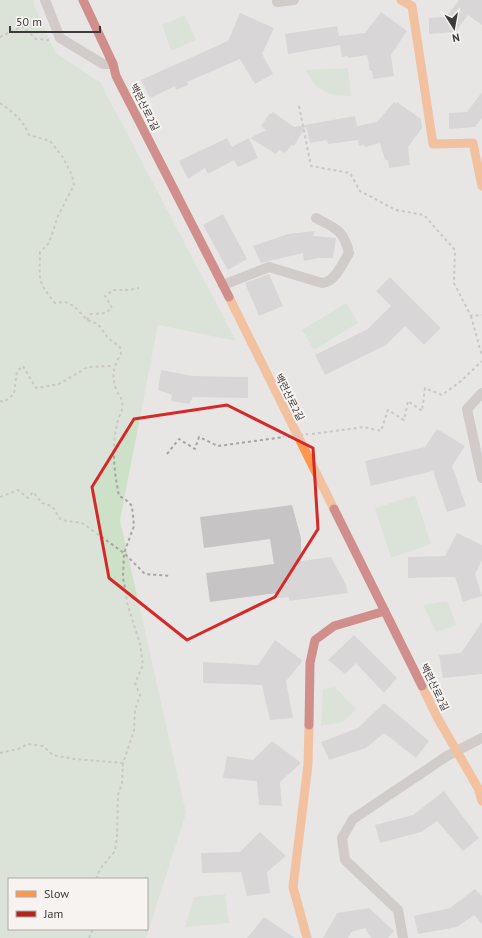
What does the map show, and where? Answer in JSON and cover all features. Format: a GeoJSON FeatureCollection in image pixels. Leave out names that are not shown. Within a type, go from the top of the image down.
{"type":"FeatureCollection","features":[{"type":"Feature","properties":{"kind":"street"},"geometry":{"type":"LineString","coordinates":[[46,0],[61,39],[103,64],[113,64]]}},
{"type":"Feature","properties":{"kind":"street","name":"백련산로2길"},"geometry":{"type":"LineString","coordinates":[[83,0],[113,64],[116,76],[223,285],[386,611],[437,717],[478,788],[482,802]]}},
{"type":"Feature","properties":{"kind":"street"},"geometry":{"type":"LineString","coordinates":[[277,2],[294,0]]}},
{"type":"Feature","properties":{"kind":"street"},"geometry":{"type":"LineString","coordinates":[[401,0],[412,6],[433,144],[473,143],[482,186]]}},
{"type":"Feature","properties":{"kind":"street"},"geometry":{"type":"LineString","coordinates":[[223,285],[269,267],[322,283],[329,282],[349,253],[347,241],[341,232],[316,218]]}},
{"type":"Feature","properties":{"kind":"street"},"geometry":{"type":"LineString","coordinates":[[482,393],[466,409],[482,478]]}},
{"type":"Feature","properties":{"kind":"street"},"geometry":{"type":"LineString","coordinates":[[307,938],[293,887],[308,765],[310,663],[315,640],[334,626],[386,611]]}},
{"type":"Feature","properties":{"kind":"street"},"geometry":{"type":"LineString","coordinates":[[403,938],[398,910],[345,860],[342,838],[353,819],[457,750],[482,738]]}},
{"type":"Feature","properties":{"kind":"path"},"geometry":{"type":"LineString","coordinates":[[0,37],[22,26],[36,39],[56,42],[61,39]]}},
{"type":"Feature","properties":{"kind":"path"},"geometry":{"type":"LineString","coordinates":[[0,103],[14,112],[25,124],[29,135],[50,141],[62,156],[72,175],[74,185],[58,216],[50,243],[40,252],[38,277],[45,290],[56,303],[65,302],[74,306],[87,320],[98,324],[108,338],[120,347],[121,354],[113,366],[114,383],[122,396],[122,408],[117,420],[113,447],[114,463],[120,496],[132,506],[134,526],[124,553],[123,577],[128,606],[140,644],[143,665],[135,682],[140,695],[135,710],[134,731],[123,763],[122,783],[118,795],[117,837],[115,851],[100,870],[96,878]]}},
{"type":"Feature","properties":{"kind":"path"},"geometry":{"type":"LineString","coordinates":[[299,106],[311,166],[350,173],[360,191],[396,210],[424,215],[455,250],[454,283],[471,316],[482,356]]}},
{"type":"Feature","properties":{"kind":"path"},"geometry":{"type":"LineString","coordinates":[[87,320],[91,314],[105,313],[112,308],[105,296],[114,290],[130,290],[139,288]]}},
{"type":"Feature","properties":{"kind":"path"},"geometry":{"type":"LineString","coordinates":[[471,316],[482,315]]}},
{"type":"Feature","properties":{"kind":"path"},"geometry":{"type":"LineString","coordinates":[[167,454],[179,439],[195,449],[199,437],[218,446],[364,427],[381,432],[388,410],[404,420],[408,401],[422,411],[425,388],[442,396],[461,381],[482,361]]}},
{"type":"Feature","properties":{"kind":"path"},"geometry":{"type":"LineString","coordinates":[[0,401],[4,402],[14,394],[17,370],[23,366],[36,388],[59,384],[88,367],[113,366]]}},
{"type":"Feature","properties":{"kind":"path"},"geometry":{"type":"LineString","coordinates":[[0,497],[18,490],[28,498],[33,492],[42,503],[52,506],[61,520],[82,523],[124,553],[145,574],[171,576]]}},
{"type":"Feature","properties":{"kind":"path"},"geometry":{"type":"LineString","coordinates":[[0,753],[18,749],[28,744],[43,746],[52,755],[74,759],[123,763]]}},
{"type":"Feature","properties":{"kind":"highlighted area"},"geometry":{"type":"Polygon","coordinates":[[[227,405],[313,448],[318,529],[275,597],[187,640],[109,578],[92,487],[134,419],[227,405]]]}},
{"type":"Feature","properties":{"kind":"green space"},"geometry":{"type":"Polygon","coordinates":[[[0,0],[34,0],[34,5],[55,52],[100,82],[236,341],[158,325],[120,520],[186,813],[146,938],[0,938],[0,0]]]}},
{"type":"Feature","properties":{"kind":"green space"},"geometry":{"type":"Polygon","coordinates":[[[185,15],[196,40],[171,51],[162,25],[185,15]]]}},
{"type":"Feature","properties":{"kind":"green space"},"geometry":{"type":"Polygon","coordinates":[[[348,68],[351,96],[335,95],[324,91],[314,84],[305,70],[348,68]]]}},
{"type":"Feature","properties":{"kind":"green space"},"geometry":{"type":"Polygon","coordinates":[[[346,303],[358,323],[314,350],[302,330],[346,303]]]}},
{"type":"Feature","properties":{"kind":"green space"},"geometry":{"type":"Polygon","coordinates":[[[415,495],[431,544],[391,558],[375,508],[415,495]]]}},
{"type":"Feature","properties":{"kind":"green space"},"geometry":{"type":"Polygon","coordinates":[[[447,601],[457,625],[436,632],[423,605],[447,601]]]}},
{"type":"Feature","properties":{"kind":"green space"},"geometry":{"type":"Polygon","coordinates":[[[335,687],[356,709],[343,722],[321,726],[323,689],[335,687]]]}},
{"type":"Feature","properties":{"kind":"green space"},"geometry":{"type":"Polygon","coordinates":[[[225,894],[229,923],[185,927],[194,897],[225,894]]]}},
{"type":"Feature","properties":{"kind":"building"},"geometry":{"type":"Polygon","coordinates":[[[459,0],[482,0],[482,25],[468,15],[455,32],[429,34],[429,18],[446,17],[459,0]]]}},
{"type":"Feature","properties":{"kind":"building"},"geometry":{"type":"Polygon","coordinates":[[[381,12],[407,31],[391,55],[394,76],[373,79],[367,55],[348,58],[348,56],[342,57],[340,45],[288,54],[285,34],[337,26],[339,36],[365,33],[381,12]]]}},
{"type":"Feature","properties":{"kind":"building"},"geometry":{"type":"Polygon","coordinates":[[[240,13],[274,28],[262,54],[273,74],[255,84],[240,59],[187,82],[188,85],[176,90],[175,86],[150,98],[141,80],[228,41],[240,13]]]}},
{"type":"Feature","properties":{"kind":"building"},"geometry":{"type":"Polygon","coordinates":[[[482,92],[482,118],[475,127],[449,129],[449,113],[467,112],[482,92]]]}},
{"type":"Feature","properties":{"kind":"building"},"geometry":{"type":"Polygon","coordinates":[[[394,102],[396,104],[397,102],[421,119],[422,128],[408,147],[410,165],[389,168],[388,160],[385,160],[380,143],[365,147],[364,145],[359,146],[358,140],[328,144],[327,140],[310,143],[306,126],[294,146],[292,145],[285,153],[279,150],[276,154],[250,138],[266,130],[261,126],[270,113],[271,114],[273,112],[294,127],[355,116],[357,126],[377,122],[394,102]]]}},
{"type":"Feature","properties":{"kind":"building"},"geometry":{"type":"Polygon","coordinates":[[[227,138],[232,147],[249,138],[258,158],[238,167],[234,160],[208,174],[205,168],[188,179],[179,161],[227,138]]]}},
{"type":"Feature","properties":{"kind":"building"},"geometry":{"type":"Polygon","coordinates":[[[223,214],[247,259],[228,270],[203,225],[223,214]]]}},
{"type":"Feature","properties":{"kind":"building"},"geometry":{"type":"Polygon","coordinates":[[[315,231],[313,236],[336,238],[333,258],[318,258],[304,261],[303,253],[261,263],[253,246],[288,234],[315,231]]]}},
{"type":"Feature","properties":{"kind":"building"},"geometry":{"type":"Polygon","coordinates":[[[269,274],[283,306],[259,316],[245,283],[269,274]]]}},
{"type":"Feature","properties":{"kind":"building"},"geometry":{"type":"Polygon","coordinates":[[[390,277],[441,328],[424,345],[405,326],[386,345],[325,375],[315,355],[368,329],[391,306],[376,291],[390,277]]]}},
{"type":"Feature","properties":{"kind":"building"},"geometry":{"type":"Polygon","coordinates":[[[161,370],[192,376],[248,377],[248,398],[193,397],[189,404],[171,401],[172,395],[158,390],[161,370]]]}},
{"type":"Feature","properties":{"kind":"building"},"geometry":{"type":"Polygon","coordinates":[[[437,429],[465,446],[452,466],[466,506],[447,512],[433,471],[371,486],[365,461],[425,447],[437,429]]]}},
{"type":"Feature","properties":{"kind":"building"},"geometry":{"type":"Polygon","coordinates":[[[292,505],[301,538],[301,561],[331,557],[346,585],[348,593],[289,601],[289,597],[278,598],[277,593],[210,602],[206,573],[274,564],[270,539],[204,548],[200,517],[292,505]]]}},
{"type":"Feature","properties":{"kind":"building"},"geometry":{"type":"Polygon","coordinates":[[[457,533],[482,545],[482,560],[475,574],[482,596],[463,602],[455,577],[408,578],[408,557],[445,556],[457,533]]]}},
{"type":"Feature","properties":{"kind":"building"},"geometry":{"type":"Polygon","coordinates":[[[482,622],[482,674],[443,678],[439,655],[461,653],[482,622]]]}},
{"type":"Feature","properties":{"kind":"building"},"geometry":{"type":"Polygon","coordinates":[[[354,635],[397,678],[384,693],[356,663],[345,674],[328,660],[354,635]]]}},
{"type":"Feature","properties":{"kind":"building"},"geometry":{"type":"Polygon","coordinates":[[[275,640],[302,660],[286,681],[293,718],[270,720],[262,685],[203,683],[203,662],[258,665],[275,640]]]}},
{"type":"Feature","properties":{"kind":"building"},"geometry":{"type":"Polygon","coordinates":[[[384,703],[429,741],[416,758],[384,733],[366,748],[329,760],[321,742],[358,728],[384,703]]]}},
{"type":"Feature","properties":{"kind":"building"},"geometry":{"type":"Polygon","coordinates":[[[272,741],[300,762],[300,764],[280,782],[282,806],[259,805],[257,781],[223,778],[227,756],[253,760],[272,741]]]}},
{"type":"Feature","properties":{"kind":"building"},"geometry":{"type":"Polygon","coordinates":[[[444,791],[479,838],[463,851],[437,821],[421,832],[380,843],[375,825],[413,815],[444,791]]]}},
{"type":"Feature","properties":{"kind":"building"},"geometry":{"type":"Polygon","coordinates":[[[260,832],[286,856],[267,872],[270,893],[247,896],[241,872],[202,873],[201,853],[240,852],[260,832]]]}},
{"type":"Feature","properties":{"kind":"building"},"geometry":{"type":"Polygon","coordinates":[[[475,889],[482,896],[482,924],[474,915],[457,927],[418,934],[414,916],[450,908],[475,889]]]}},
{"type":"Feature","properties":{"kind":"building"},"geometry":{"type":"Polygon","coordinates":[[[369,908],[394,931],[388,938],[371,938],[365,928],[351,932],[348,938],[323,938],[337,913],[369,908]]]}},
{"type":"Feature","properties":{"kind":"building"},"geometry":{"type":"Polygon","coordinates":[[[264,917],[295,938],[247,938],[264,917]]]}},
{"type":"Feature","properties":{"kind":"traffic: slow"},"geometry":{"type":"LineString","coordinates":[[401,0],[412,6],[433,144],[473,143],[482,186]]}},
{"type":"Feature","properties":{"kind":"traffic: slow"},"geometry":{"type":"LineString","coordinates":[[229,297],[334,509]]}},
{"type":"Feature","properties":{"kind":"traffic: slow"},"geometry":{"type":"LineString","coordinates":[[422,686],[437,717],[478,788],[482,801]]}},
{"type":"Feature","properties":{"kind":"traffic: slow"},"geometry":{"type":"LineString","coordinates":[[307,938],[293,887],[308,765],[309,725]]}},
{"type":"Feature","properties":{"kind":"traffic: jam"},"geometry":{"type":"LineString","coordinates":[[83,0],[113,64],[116,76],[229,297]]}},
{"type":"Feature","properties":{"kind":"traffic: jam"},"geometry":{"type":"LineString","coordinates":[[334,509],[422,686]]}},
{"type":"Feature","properties":{"kind":"traffic: jam"},"geometry":{"type":"LineString","coordinates":[[309,725],[310,663],[315,640],[334,626],[385,611]]}}]}
